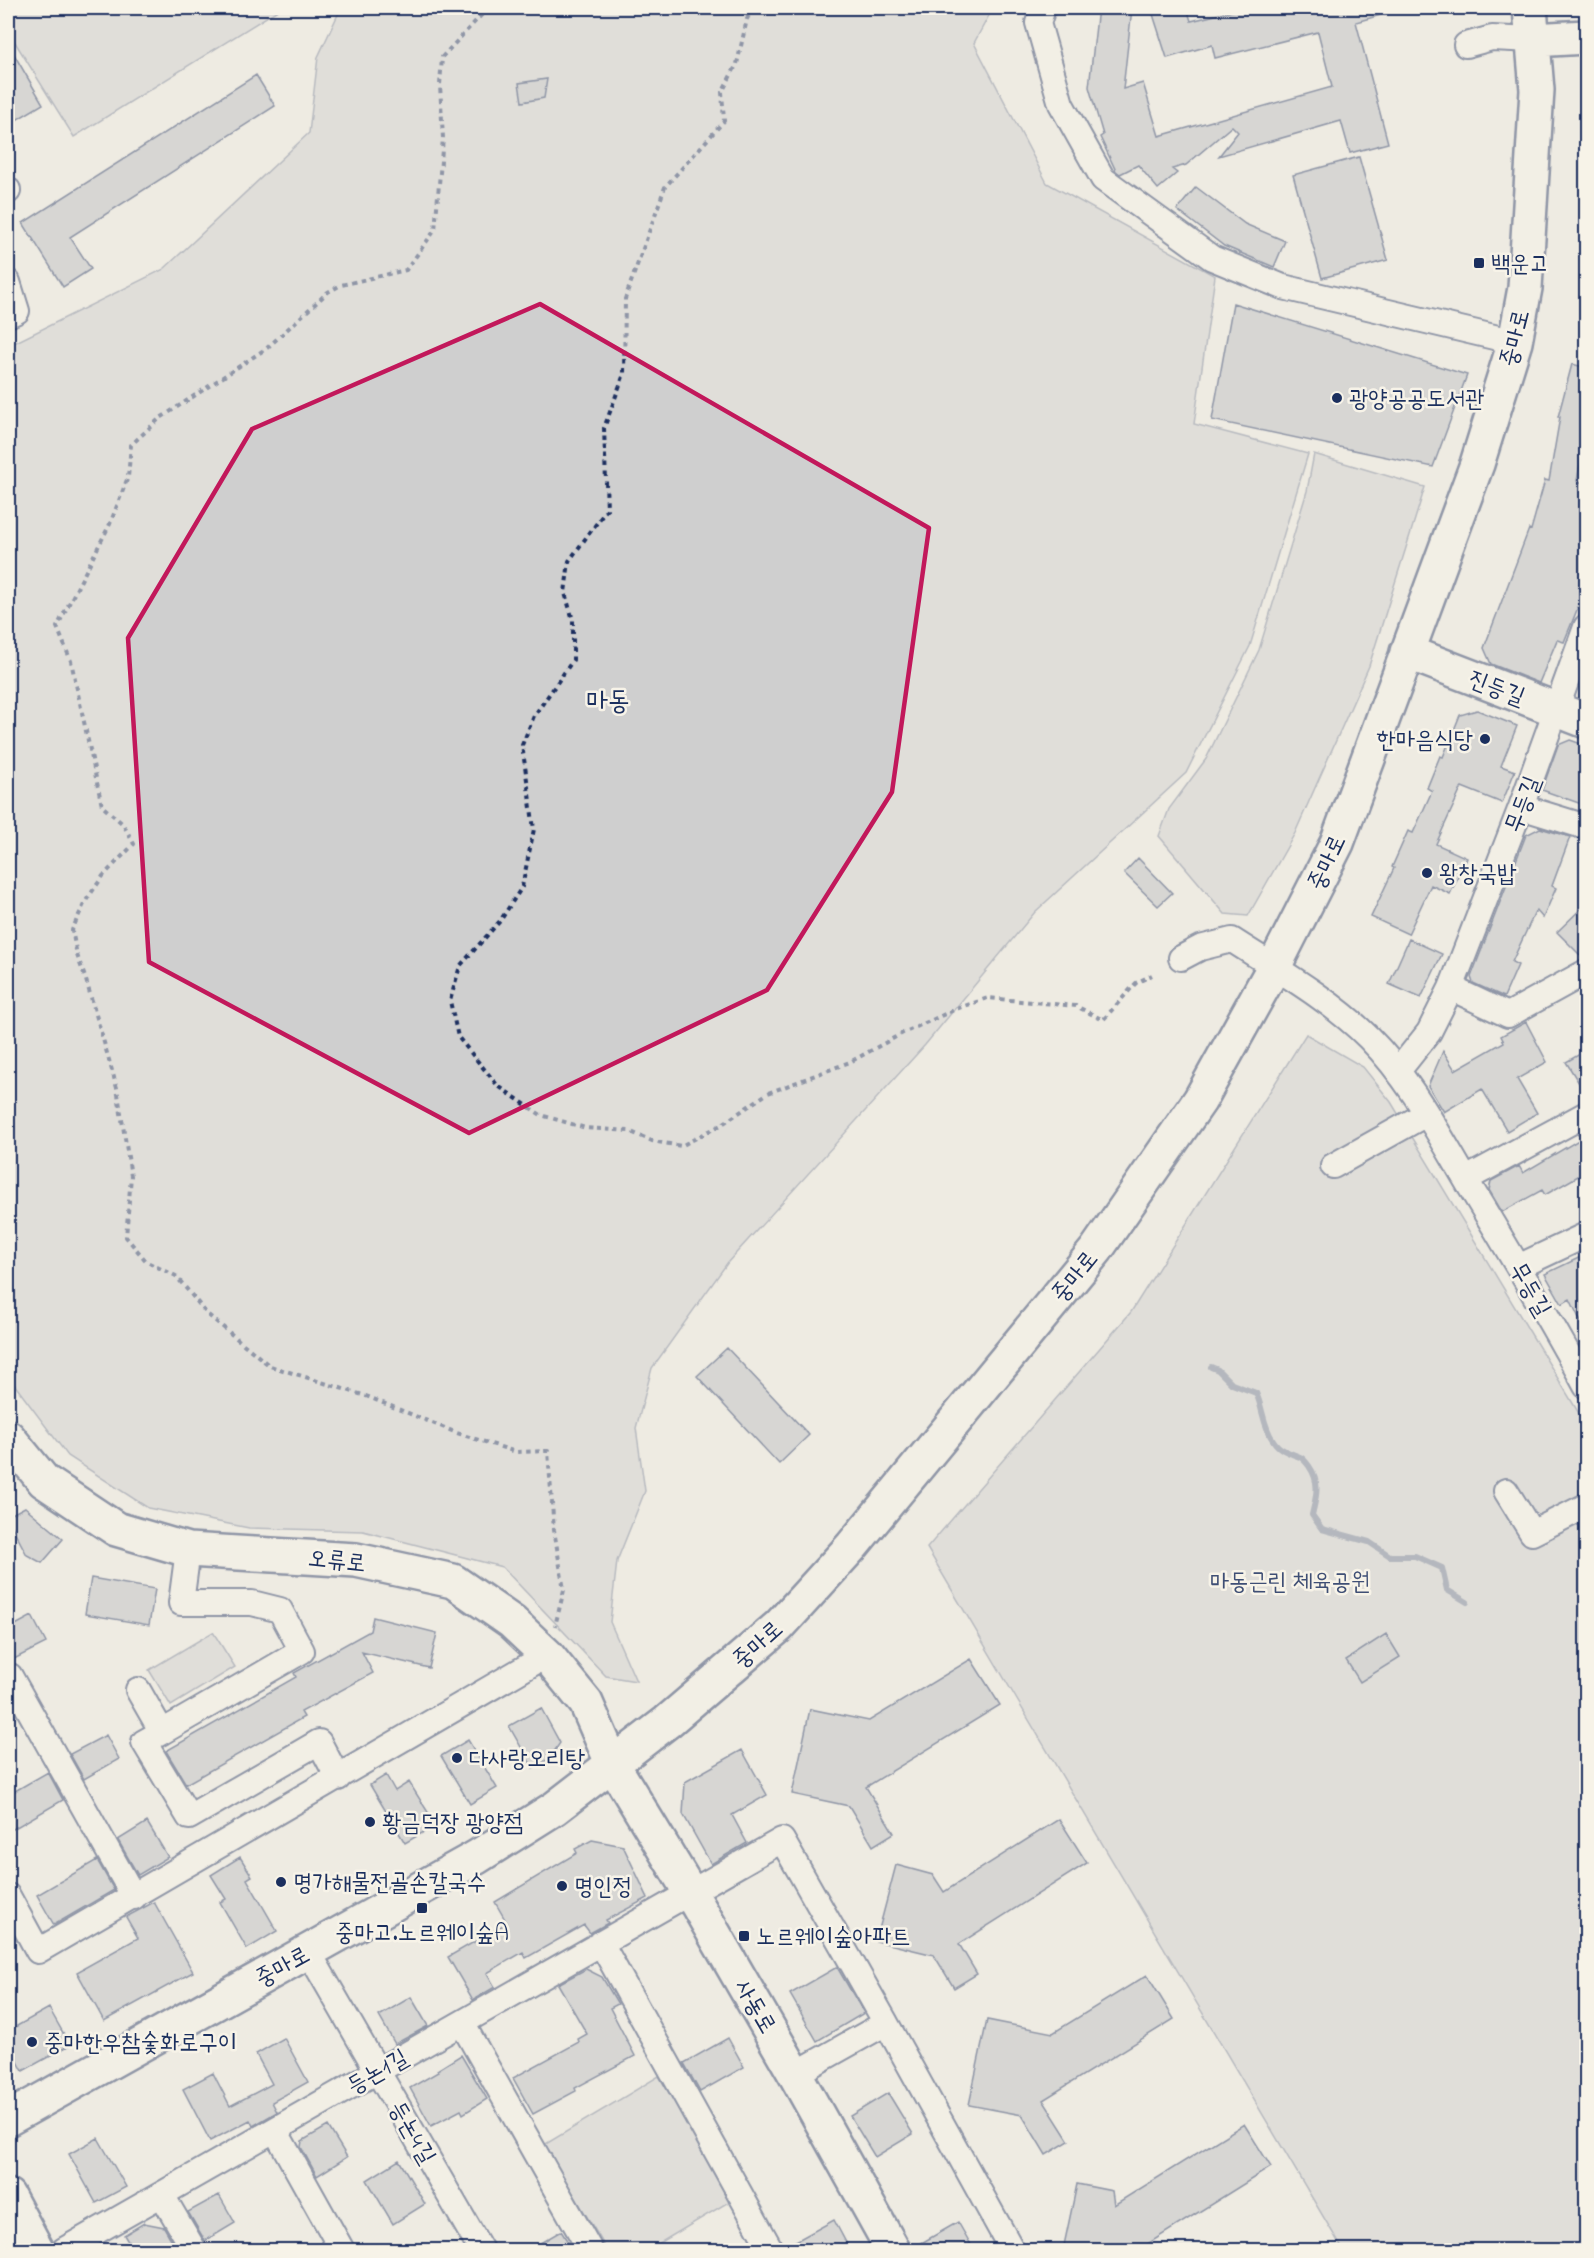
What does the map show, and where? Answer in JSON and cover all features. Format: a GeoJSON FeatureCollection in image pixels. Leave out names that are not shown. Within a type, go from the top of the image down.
{"type":"FeatureCollection","features":[{"type":"Feature","properties":{"kind":"main road","name":"중마로"},"geometry":{"type":"LineString","coordinates":[[8,2119],[474,1859],[555,1808],[667,1722],[779,1626],[852,1546],[1096,1250],[1200,1100],[1274,967],[1337,843],[1477,464],[1515,342],[1526,288],[1537,90],[1530,8]]}},
{"type":"Feature","properties":{"kind":"main road"},"geometry":{"type":"LineString","coordinates":[[1533,40],[1587,37]]}},
{"type":"Feature","properties":{"kind":"main road","name":"진등길"},"geometry":{"type":"LineString","coordinates":[[1407,652],[1572,715]]}},
{"type":"Feature","properties":{"kind":"main road","name":"오류로"},"geometry":{"type":"LineString","coordinates":[[8,1437],[44,1480],[116,1529],[188,1550],[356,1560],[453,1581],[512,1622],[547,1655],[586,1703],[613,1765]]}},
{"type":"Feature","properties":{"kind":"main road","name":"사동로"},"geometry":{"type":"LineString","coordinates":[[613,1765],[690,1892],[893,2250]]}},
{"type":"Feature","properties":{"kind":"main road"},"geometry":{"type":"LineString","coordinates":[[8,2196],[37,2250]]}},
{"type":"Feature","properties":{"kind":"street"},"geometry":{"type":"LineString","coordinates":[[1044,8],[1038,23],[1061,104],[1103,179],[1212,258],[1283,287],[1515,342]]}},
{"type":"Feature","properties":{"kind":"street"},"geometry":{"type":"LineString","coordinates":[[1466,45],[1492,38],[1533,40]]}},
{"type":"Feature","properties":{"kind":"street"},"geometry":{"type":"LineString","coordinates":[[8,282],[17,311],[8,315]]}},
{"type":"Feature","properties":{"kind":"street","name":"무등길"},"geometry":{"type":"LineString","coordinates":[[1398,1071],[1429,1032],[1451,988],[1521,807],[1572,715],[1587,627]]}},
{"type":"Feature","properties":{"kind":"street"},"geometry":{"type":"LineString","coordinates":[[1521,807],[1587,826]]}},
{"type":"Feature","properties":{"kind":"street","name":"무등길"},"geometry":{"type":"LineString","coordinates":[[1181,958],[1200,948],[1232,940],[1332,1007],[1369,1037],[1398,1071],[1426,1114],[1585,1381]]}},
{"type":"Feature","properties":{"kind":"street"},"geometry":{"type":"LineString","coordinates":[[1451,988],[1509,1015],[1587,972]]}},
{"type":"Feature","properties":{"kind":"street"},"geometry":{"type":"LineString","coordinates":[[1333,1166],[1426,1114]]}},
{"type":"Feature","properties":{"kind":"street"},"geometry":{"type":"LineString","coordinates":[[1466,1179],[1587,1114]]}},
{"type":"Feature","properties":{"kind":"street"},"geometry":{"type":"LineString","coordinates":[[1518,1267],[1587,1235]]}},
{"type":"Feature","properties":{"kind":"street"},"geometry":{"type":"LineString","coordinates":[[1506,1491],[1532,1533],[1587,1506]]}},
{"type":"Feature","properties":{"kind":"street"},"geometry":{"type":"LineString","coordinates":[[188,1550],[181,1603],[252,1603],[280,1610],[302,1651],[144,1742],[189,1817],[318,1742],[338,1778]]}},
{"type":"Feature","properties":{"kind":"street"},"geometry":{"type":"LineString","coordinates":[[8,1896],[38,1951],[547,1655]]}},
{"type":"Feature","properties":{"kind":"street"},"geometry":{"type":"LineString","coordinates":[[8,1677],[10,1676],[134,1897]]}},
{"type":"Feature","properties":{"kind":"street"},"geometry":{"type":"LineString","coordinates":[[138,1690],[162,1732]]}},
{"type":"Feature","properties":{"kind":"street","name":"등논1길"},"geometry":{"type":"LineString","coordinates":[[64,2250],[782,1840],[886,2023]]}},
{"type":"Feature","properties":{"kind":"street"},"geometry":{"type":"LineString","coordinates":[[601,1943],[771,2250]]}},
{"type":"Feature","properties":{"kind":"street","name":"등논4길"},"geometry":{"type":"LineString","coordinates":[[308,1951],[480,2250]]}},
{"type":"Feature","properties":{"kind":"street"},"geometry":{"type":"LineString","coordinates":[[462,2023],[590,2250]]}},
{"type":"Feature","properties":{"kind":"street"},"geometry":{"type":"LineString","coordinates":[[795,2074],[886,2023],[1012,2250]]}},
{"type":"Feature","properties":{"kind":"street"},"geometry":{"type":"LineString","coordinates":[[275,2130],[342,2250]]}},
{"type":"Feature","properties":{"kind":"street"},"geometry":{"type":"LineString","coordinates":[[162,2195],[194,2250]]}},
{"type":"Feature","properties":{"kind":"path"},"geometry":{"type":"LineString","coordinates":[[489,8],[442,57],[440,85],[443,138],[435,230],[406,270],[340,285],[328,292],[267,348],[159,418],[131,445],[128,477],[110,524],[57,627],[71,661],[102,806],[123,824],[134,844],[103,876],[72,930],[77,955],[117,1088],[131,1176],[126,1237],[147,1262],[176,1276],[207,1314],[270,1366],[366,1396],[457,1433],[516,1452],[548,1451],[554,1530],[564,1590],[547,1655]]}},
{"type":"Feature","properties":{"kind":"path"},"geometry":{"type":"LineString","coordinates":[[753,8],[747,19],[737,64],[722,92],[724,121],[665,187],[625,299],[624,374],[604,428],[607,509],[569,561],[565,593],[573,620],[573,660],[534,716],[522,745],[534,829],[522,887],[500,921],[460,966],[450,1001],[458,1037],[498,1086],[541,1115],[586,1128],[629,1131],[652,1141],[681,1146],[722,1125],[768,1093],[850,1062],[903,1033],[956,1009],[988,998],[1023,1000],[1076,1006],[1104,1020],[1136,984],[1152,975]]}},
{"type":"Feature","properties":{"kind":"highlighted area"},"geometry":{"type":"Polygon","coordinates":[[[540,304],[929,528],[892,792],[767,990],[469,1133],[149,962],[128,638],[252,429],[540,304]]]}},
{"type":"Feature","properties":{"kind":"green space"},"geometry":{"type":"Polygon","coordinates":[[[8,8],[281,8],[74,137],[8,31],[8,8]]]}},
{"type":"Feature","properties":{"kind":"green space"},"geometry":{"type":"Polygon","coordinates":[[[341,8],[993,8],[974,43],[1047,183],[1215,276],[1194,424],[1308,454],[1250,646],[1186,773],[1035,912],[925,1045],[728,1262],[652,1368],[636,1428],[645,1491],[617,1561],[610,1622],[636,1681],[606,1676],[502,1567],[363,1531],[249,1528],[148,1508],[68,1456],[8,1376],[8,346],[164,269],[309,133],[318,57],[341,8]]]}},
{"type":"Feature","properties":{"kind":"green space"},"geometry":{"type":"Polygon","coordinates":[[[1314,454],[1425,487],[1369,666],[1295,833],[1248,916],[1225,914],[1159,836],[1169,809],[1206,759],[1259,650],[1307,491],[1314,454]]]}},
{"type":"Feature","properties":{"kind":"green space","name":"마동근린 체육공원"},"geometry":{"type":"Polygon","coordinates":[[[1306,1034],[1363,1067],[1391,1102],[1586,1425],[1586,2250],[1343,2250],[927,1548],[1131,1312],[1306,1034]]]}},
{"type":"Feature","properties":{"kind":"green space"},"geometry":{"type":"Polygon","coordinates":[[[213,1632],[235,1667],[171,1706],[149,1670],[213,1632]]]}},
{"type":"Feature","properties":{"kind":"green space"},"geometry":{"type":"Polygon","coordinates":[[[659,2076],[732,2200],[648,2250],[607,2250],[544,2145],[659,2076]]]}},
{"type":"Feature","properties":{"kind":"building"},"geometry":{"type":"Polygon","coordinates":[[[1098,8],[1132,8],[1123,89],[1143,83],[1159,136],[1332,87],[1318,32],[1215,58],[1212,45],[1167,58],[1151,8],[1187,8],[1191,21],[1244,8],[1388,8],[1388,13],[1356,22],[1388,143],[1350,153],[1341,121],[1219,156],[1238,132],[1232,126],[1186,165],[1172,169],[1177,173],[1158,189],[1138,165],[1120,174],[1116,171],[1100,137],[1103,135],[1089,87],[1098,8]]]}},
{"type":"Feature","properties":{"kind":"building"},"geometry":{"type":"Polygon","coordinates":[[[8,44],[43,104],[8,125],[8,44]]]}},
{"type":"Feature","properties":{"kind":"building"},"geometry":{"type":"Polygon","coordinates":[[[256,75],[275,106],[70,237],[91,269],[63,287],[23,223],[256,75]]]}},
{"type":"Feature","properties":{"kind":"building"},"geometry":{"type":"Polygon","coordinates":[[[547,79],[544,98],[522,102],[519,83],[547,79]]]}},
{"type":"Feature","properties":{"kind":"building"},"geometry":{"type":"Polygon","coordinates":[[[1359,157],[1388,260],[1322,278],[1293,175],[1359,157]]]}},
{"type":"Feature","properties":{"kind":"building"},"geometry":{"type":"Polygon","coordinates":[[[1196,187],[1245,224],[1285,241],[1274,267],[1224,246],[1177,210],[1196,187]]]}},
{"type":"Feature","properties":{"kind":"building","name":"광양공공도서관"},"geometry":{"type":"Polygon","coordinates":[[[1233,303],[1467,375],[1433,467],[1212,420],[1233,303]]]}},
{"type":"Feature","properties":{"kind":"building"},"geometry":{"type":"Polygon","coordinates":[[[1572,364],[1587,368],[1587,417],[1582,435],[1585,436],[1577,481],[1587,484],[1587,585],[1564,642],[1557,640],[1539,683],[1491,664],[1484,648],[1529,529],[1531,530],[1545,480],[1549,481],[1560,417],[1558,417],[1572,364]]]}},
{"type":"Feature","properties":{"kind":"building"},"geometry":{"type":"Polygon","coordinates":[[[1477,710],[1517,726],[1501,766],[1515,771],[1502,803],[1462,787],[1436,844],[1467,858],[1450,894],[1431,885],[1408,934],[1371,917],[1408,831],[1413,833],[1432,791],[1427,788],[1440,756],[1443,757],[1460,715],[1477,710]]]}},
{"type":"Feature","properties":{"kind":"building"},"geometry":{"type":"Polygon","coordinates":[[[1570,740],[1587,746],[1587,806],[1542,790],[1558,745],[1570,740]]]}},
{"type":"Feature","properties":{"kind":"building"},"geometry":{"type":"Polygon","coordinates":[[[1540,828],[1570,837],[1552,886],[1556,888],[1543,918],[1536,910],[1512,962],[1518,965],[1504,997],[1473,983],[1471,977],[1526,835],[1540,828]]]}},
{"type":"Feature","properties":{"kind":"building"},"geometry":{"type":"Polygon","coordinates":[[[1138,858],[1172,893],[1158,906],[1124,873],[1138,858]]]}},
{"type":"Feature","properties":{"kind":"building"},"geometry":{"type":"Polygon","coordinates":[[[1587,903],[1587,958],[1583,958],[1557,932],[1587,903]]]}},
{"type":"Feature","properties":{"kind":"building"},"geometry":{"type":"Polygon","coordinates":[[[1409,939],[1442,954],[1421,998],[1389,984],[1409,939]]]}},
{"type":"Feature","properties":{"kind":"building"},"geometry":{"type":"Polygon","coordinates":[[[1526,1022],[1547,1062],[1517,1079],[1537,1113],[1507,1131],[1482,1089],[1444,1112],[1428,1086],[1443,1051],[1455,1070],[1504,1042],[1501,1036],[1526,1022]]]}},
{"type":"Feature","properties":{"kind":"building"},"geometry":{"type":"Polygon","coordinates":[[[1587,1050],[1587,1096],[1566,1062],[1587,1050]]]}},
{"type":"Feature","properties":{"kind":"building"},"geometry":{"type":"Polygon","coordinates":[[[1587,1135],[1587,1171],[1545,1195],[1542,1190],[1502,1212],[1489,1190],[1491,1181],[1519,1166],[1523,1173],[1587,1135]]]}},
{"type":"Feature","properties":{"kind":"building"},"geometry":{"type":"Polygon","coordinates":[[[1587,1254],[1587,1335],[1570,1299],[1562,1304],[1545,1274],[1587,1254]]]}},
{"type":"Feature","properties":{"kind":"building"},"geometry":{"type":"Polygon","coordinates":[[[727,1348],[809,1435],[779,1464],[697,1376],[727,1348]]]}},
{"type":"Feature","properties":{"kind":"building"},"geometry":{"type":"Polygon","coordinates":[[[25,1507],[63,1539],[42,1563],[27,1555],[8,1519],[8,1516],[25,1507]]]}},
{"type":"Feature","properties":{"kind":"building"},"geometry":{"type":"Polygon","coordinates":[[[91,1578],[155,1589],[149,1625],[85,1614],[91,1578]]]}},
{"type":"Feature","properties":{"kind":"building"},"geometry":{"type":"Polygon","coordinates":[[[32,1616],[46,1643],[8,1662],[8,1629],[32,1616]]]}},
{"type":"Feature","properties":{"kind":"building"},"geometry":{"type":"Polygon","coordinates":[[[373,1617],[437,1633],[429,1668],[362,1652],[373,1673],[301,1712],[304,1717],[186,1784],[166,1751],[296,1677],[294,1673],[370,1631],[373,1617]]]}},
{"type":"Feature","properties":{"kind":"building"},"geometry":{"type":"Polygon","coordinates":[[[1386,1634],[1400,1657],[1360,1682],[1346,1660],[1386,1634]]]}},
{"type":"Feature","properties":{"kind":"building"},"geometry":{"type":"Polygon","coordinates":[[[971,1659],[1000,1705],[866,1787],[894,1833],[873,1846],[849,1806],[792,1794],[810,1709],[869,1721],[971,1659]]]}},
{"type":"Feature","properties":{"kind":"building"},"geometry":{"type":"Polygon","coordinates":[[[541,1708],[560,1743],[549,1759],[533,1768],[509,1726],[541,1708]]]}},
{"type":"Feature","properties":{"kind":"building"},"geometry":{"type":"Polygon","coordinates":[[[106,1735],[119,1759],[84,1779],[70,1754],[106,1735]]]}},
{"type":"Feature","properties":{"kind":"building"},"geometry":{"type":"Polygon","coordinates":[[[468,1740],[497,1788],[470,1804],[441,1756],[468,1740]]]}},
{"type":"Feature","properties":{"kind":"building"},"geometry":{"type":"Polygon","coordinates":[[[742,1750],[767,1795],[732,1815],[747,1843],[711,1864],[683,1814],[685,1782],[742,1750]]]}},
{"type":"Feature","properties":{"kind":"building"},"geometry":{"type":"Polygon","coordinates":[[[48,1772],[63,1800],[8,1832],[8,1795],[48,1772]]]}},
{"type":"Feature","properties":{"kind":"building"},"geometry":{"type":"Polygon","coordinates":[[[386,1775],[395,1791],[409,1782],[436,1825],[405,1843],[370,1785],[386,1775]]]}},
{"type":"Feature","properties":{"kind":"building"},"geometry":{"type":"Polygon","coordinates":[[[1059,1819],[1087,1863],[959,1944],[977,1974],[954,1988],[934,1955],[876,1941],[896,1865],[933,1875],[944,1892],[1059,1819]]]}},
{"type":"Feature","properties":{"kind":"building"},"geometry":{"type":"Polygon","coordinates":[[[147,1822],[168,1857],[138,1875],[118,1840],[147,1822]]]}},
{"type":"Feature","properties":{"kind":"building"},"geometry":{"type":"Polygon","coordinates":[[[592,1840],[623,1846],[648,1898],[606,1920],[608,1923],[590,1933],[584,1925],[526,1958],[523,1952],[487,1973],[495,1987],[473,2000],[448,1957],[507,1923],[495,1902],[577,1853],[575,1849],[592,1840]]]}},
{"type":"Feature","properties":{"kind":"building"},"geometry":{"type":"Polygon","coordinates":[[[240,1857],[252,1876],[247,1879],[277,1931],[247,1949],[220,1902],[226,1899],[211,1875],[240,1857]]]}},
{"type":"Feature","properties":{"kind":"building"},"geometry":{"type":"Polygon","coordinates":[[[97,1860],[114,1890],[54,1925],[37,1895],[97,1860]]]}},
{"type":"Feature","properties":{"kind":"building"},"geometry":{"type":"Polygon","coordinates":[[[154,1902],[193,1972],[104,2021],[77,1972],[138,1938],[126,1917],[154,1902]]]}},
{"type":"Feature","properties":{"kind":"building"},"geometry":{"type":"Polygon","coordinates":[[[837,1967],[864,2013],[817,2041],[790,1994],[837,1967]]]}},
{"type":"Feature","properties":{"kind":"building"},"geometry":{"type":"Polygon","coordinates":[[[586,1969],[602,1977],[618,2004],[610,2008],[635,2056],[575,2088],[576,2091],[533,2114],[513,2078],[579,2042],[578,2039],[587,2034],[558,1984],[586,1969]]]}},
{"type":"Feature","properties":{"kind":"building"},"geometry":{"type":"Polygon","coordinates":[[[1147,1975],[1174,2019],[1043,2100],[1069,2141],[1046,2155],[1022,2115],[969,2105],[987,2020],[1053,2033],[1147,1975]]]}},
{"type":"Feature","properties":{"kind":"building"},"geometry":{"type":"Polygon","coordinates":[[[411,1997],[428,2026],[395,2044],[379,2016],[411,1997]]]}},
{"type":"Feature","properties":{"kind":"building"},"geometry":{"type":"Polygon","coordinates":[[[49,2008],[70,2045],[23,2071],[8,2043],[8,2031],[49,2008]]]}},
{"type":"Feature","properties":{"kind":"building"},"geometry":{"type":"Polygon","coordinates":[[[284,2038],[308,2082],[272,2102],[277,2112],[253,2126],[250,2120],[210,2141],[183,2089],[213,2073],[230,2106],[272,2084],[256,2054],[284,2038]]]}},
{"type":"Feature","properties":{"kind":"building"},"geometry":{"type":"Polygon","coordinates":[[[728,2038],[744,2067],[700,2092],[684,2063],[728,2038]]]}},
{"type":"Feature","properties":{"kind":"building"},"geometry":{"type":"Polygon","coordinates":[[[461,2055],[487,2099],[463,2114],[461,2110],[431,2126],[410,2088],[461,2055]]]}},
{"type":"Feature","properties":{"kind":"building"},"geometry":{"type":"Polygon","coordinates":[[[888,2093],[913,2134],[875,2157],[850,2116],[888,2093]]]}},
{"type":"Feature","properties":{"kind":"building"},"geometry":{"type":"Polygon","coordinates":[[[1244,2124],[1271,2167],[1138,2250],[1063,2250],[1077,2184],[1112,2191],[1114,2205],[1244,2124]]]}},
{"type":"Feature","properties":{"kind":"building"},"geometry":{"type":"Polygon","coordinates":[[[328,2126],[347,2157],[317,2176],[301,2147],[302,2141],[328,2126]]]}},
{"type":"Feature","properties":{"kind":"building"},"geometry":{"type":"Polygon","coordinates":[[[98,2138],[126,2187],[96,2203],[69,2154],[98,2138]]]}},
{"type":"Feature","properties":{"kind":"building"},"geometry":{"type":"Polygon","coordinates":[[[399,2160],[425,2204],[393,2224],[367,2180],[399,2160]]]}},
{"type":"Feature","properties":{"kind":"building"},"geometry":{"type":"Polygon","coordinates":[[[219,2195],[235,2223],[205,2241],[188,2212],[219,2195]]]}},
{"type":"Feature","properties":{"kind":"building"},"geometry":{"type":"Polygon","coordinates":[[[834,2220],[850,2250],[785,2250],[785,2247],[834,2220]]]}},
{"type":"Feature","properties":{"kind":"building"},"geometry":{"type":"Polygon","coordinates":[[[958,2222],[974,2250],[911,2249],[958,2222]]]}},
{"type":"Feature","properties":{"kind":"building"},"geometry":{"type":"Polygon","coordinates":[[[144,2223],[164,2227],[175,2246],[167,2250],[133,2250],[124,2235],[144,2223]]]}},
{"type":"Feature","properties":{"kind":"building"},"geometry":{"type":"Polygon","coordinates":[[[561,2231],[573,2250],[528,2250],[561,2231]]]}},
{"type":"Feature","properties":{"kind":"waterway"},"geometry":{"type":"LineString","coordinates":[[1211,1367],[1218,1370],[1232,1384],[1256,1393],[1267,1429],[1275,1443],[1285,1451],[1301,1458],[1309,1466],[1316,1484],[1312,1515],[1322,1529],[1369,1542],[1390,1556],[1415,1556],[1442,1568],[1447,1590],[1467,1602]]}},
{"type":"Feature","properties":{"kind":"place","name":"백운고"},"geometry":{"type":"Point","coordinates":[1479,263]}},
{"type":"Feature","properties":{"kind":"place","name":"광양공공도서관"},"geometry":{"type":"Point","coordinates":[1337,398]}},
{"type":"Feature","properties":{"kind":"place","name":"한마음식당"},"geometry":{"type":"Point","coordinates":[1485,739]}},
{"type":"Feature","properties":{"kind":"place","name":"왕창국밥"},"geometry":{"type":"Point","coordinates":[1427,873]}},
{"type":"Feature","properties":{"kind":"place","name":"다사랑오리탕"},"geometry":{"type":"Point","coordinates":[457,1758]}},
{"type":"Feature","properties":{"kind":"place","name":"황금덕장 광양점"},"geometry":{"type":"Point","coordinates":[370,1822]}},
{"type":"Feature","properties":{"kind":"place","name":"명가해물전골손칼국수"},"geometry":{"type":"Point","coordinates":[281,1882]}},
{"type":"Feature","properties":{"kind":"place","name":"명인정"},"geometry":{"type":"Point","coordinates":[562,1886]}},
{"type":"Feature","properties":{"kind":"place","name":"중마고.노르웨이숲A"},"geometry":{"type":"Point","coordinates":[422,1908]}},
{"type":"Feature","properties":{"kind":"place","name":"노르웨이숲아파트"},"geometry":{"type":"Point","coordinates":[744,1936]}},
{"type":"Feature","properties":{"kind":"place","name":"중마한우참숯화로구이"},"geometry":{"type":"Point","coordinates":[32,2042]}},
{"type":"Feature","properties":{"kind":"district","name":"마동"},"geometry":{"type":"Point","coordinates":[608,700]}}]}
